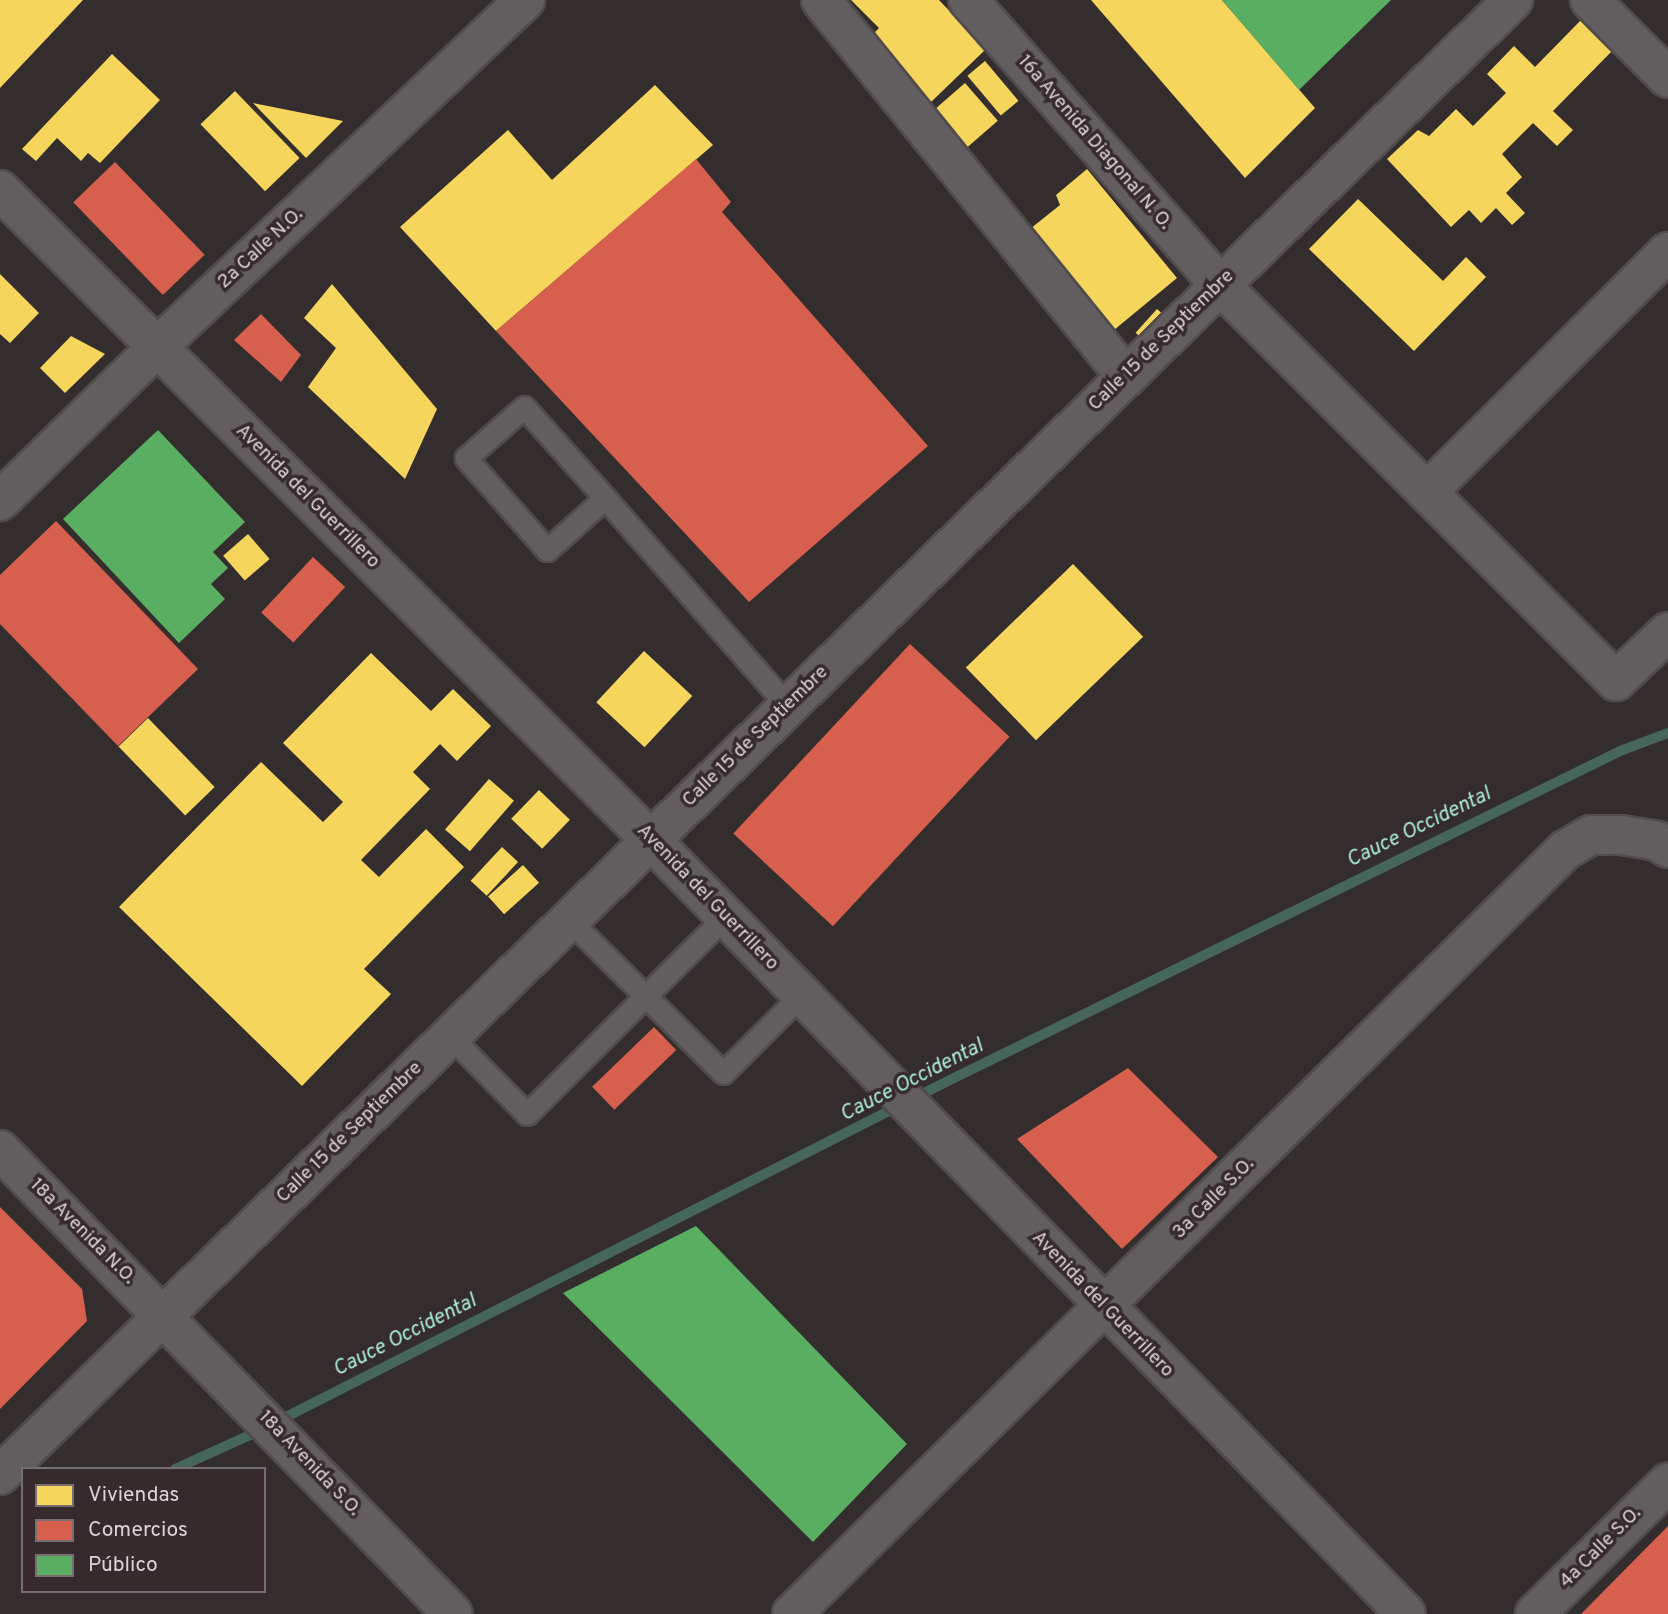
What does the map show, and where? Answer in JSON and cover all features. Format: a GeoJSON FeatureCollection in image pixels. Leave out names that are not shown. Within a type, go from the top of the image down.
{"type":"FeatureCollection","features":[{"type":"Feature","properties":{"kind":"street","name":"2a Calle N.O."},"geometry":{"type":"LineString","coordinates":[[0,502],[157,347],[525,0]]}},
{"type":"Feature","properties":{"kind":"street"},"geometry":{"type":"LineString","coordinates":[[821,0],[1126,377]]}},
{"type":"Feature","properties":{"kind":"street","name":"16a Avenida Diagonal N. O."},"geometry":{"type":"LineString","coordinates":[[968,0],[1220,285],[1616,681],[1668,632]]}},
{"type":"Feature","properties":{"kind":"street","name":"Calle 15 de Septiembre"},"geometry":{"type":"LineString","coordinates":[[0,1475],[1513,0]]}},
{"type":"Feature","properties":{"kind":"street"},"geometry":{"type":"LineString","coordinates":[[1590,0],[1668,78]]}},
{"type":"Feature","properties":{"kind":"street","name":"Avenida del Guerrillero"},"geometry":{"type":"LineString","coordinates":[[0,190],[650,840],[1105,1309],[1406,1614]]}},
{"type":"Feature","properties":{"kind":"street"},"geometry":{"type":"LineString","coordinates":[[1427,492],[1668,252]]}},
{"type":"Feature","properties":{"kind":"street","name":"3a Calle S.O."},"geometry":{"type":"LineString","coordinates":[[792,1614],[1105,1309],[1564,850],[1591,835],[1663,845]]}},
{"type":"Feature","properties":{"kind":"street","name":"18a Avenida N.O."},"geometry":{"type":"LineString","coordinates":[[0,1150],[164,1315]]}},
{"type":"Feature","properties":{"kind":"street","name":"18a Avenida S.O."},"geometry":{"type":"LineString","coordinates":[[164,1315],[453,1614]]}},
{"type":"Feature","properties":{"kind":"street","name":"4a Calle S.O."},"geometry":{"type":"LineString","coordinates":[[1535,1614],[1668,1483]]}},
{"type":"Feature","properties":{"kind":"lane"},"geometry":{"type":"LineString","coordinates":[[605,498],[547,550],[466,458],[524,407],[605,498],[788,706]]}},
{"type":"Feature","properties":{"kind":"lane"},"geometry":{"type":"LineString","coordinates":[[450,1035],[527,1114],[725,917]]}},
{"type":"Feature","properties":{"kind":"lane"},"geometry":{"type":"LineString","coordinates":[[569,920],[723,1073],[802,994]]}},
{"type":"Feature","properties":{"kind":"building: Viviendas"},"geometry":{"type":"Polygon","coordinates":[[[0,0],[83,0],[0,88],[0,0]]]}},
{"type":"Feature","properties":{"kind":"building: Viviendas"},"geometry":{"type":"Polygon","coordinates":[[[851,0],[939,0],[986,49],[930,103],[868,39],[879,28],[851,0]]]}},
{"type":"Feature","properties":{"kind":"building: Viviendas"},"geometry":{"type":"Polygon","coordinates":[[[1091,0],[1222,0],[1315,108],[1245,178],[1091,0]]]}},
{"type":"Feature","properties":{"kind":"building: Viviendas"},"geometry":{"type":"Polygon","coordinates":[[[1581,20],[1613,50],[1553,111],[1573,130],[1557,146],[1533,123],[1502,154],[1522,177],[1506,193],[1525,213],[1512,225],[1496,208],[1481,223],[1469,210],[1451,227],[1387,159],[1418,130],[1429,136],[1456,109],[1473,126],[1506,93],[1487,74],[1514,46],[1535,67],[1581,20]]]}},
{"type":"Feature","properties":{"kind":"building: Viviendas"},"geometry":{"type":"Polygon","coordinates":[[[112,54],[160,100],[100,163],[88,153],[81,161],[57,138],[36,161],[22,149],[112,54]]]}},
{"type":"Feature","properties":{"kind":"building: Viviendas"},"geometry":{"type":"Polygon","coordinates":[[[985,61],[1018,101],[1001,116],[967,76],[985,61]]]}},
{"type":"Feature","properties":{"kind":"building: Viviendas"},"geometry":{"type":"Polygon","coordinates":[[[965,83],[998,121],[959,154],[927,116],[965,83]]]}},
{"type":"Feature","properties":{"kind":"building: Viviendas"},"geometry":{"type":"Polygon","coordinates":[[[655,85],[713,145],[496,331],[400,227],[508,130],[552,180],[655,85]]]}},
{"type":"Feature","properties":{"kind":"building: Viviendas"},"geometry":{"type":"Polygon","coordinates":[[[235,91],[300,158],[265,191],[200,124],[235,91]]]}},
{"type":"Feature","properties":{"kind":"building: Viviendas"},"geometry":{"type":"Polygon","coordinates":[[[253,103],[343,121],[306,158],[253,103]]]}},
{"type":"Feature","properties":{"kind":"building: Viviendas"},"geometry":{"type":"Polygon","coordinates":[[[1087,169],[1177,278],[1114,330],[1030,229],[1060,205],[1056,195],[1087,169]]]}},
{"type":"Feature","properties":{"kind":"building: Viviendas"},"geometry":{"type":"Polygon","coordinates":[[[1358,199],[1443,281],[1466,257],[1486,277],[1414,351],[1309,249],[1358,199]]]}},
{"type":"Feature","properties":{"kind":"building: Viviendas"},"geometry":{"type":"Polygon","coordinates":[[[0,274],[39,313],[10,343],[0,334],[0,274]]]}},
{"type":"Feature","properties":{"kind":"building: Viviendas"},"geometry":{"type":"Polygon","coordinates":[[[332,284],[437,409],[405,479],[308,387],[336,348],[304,318],[332,284]]]}},
{"type":"Feature","properties":{"kind":"building: Viviendas"},"geometry":{"type":"Polygon","coordinates":[[[1157,309],[1168,319],[1147,343],[1136,333],[1157,309]]]}},
{"type":"Feature","properties":{"kind":"building: Viviendas"},"geometry":{"type":"Polygon","coordinates":[[[71,336],[105,354],[65,393],[40,368],[71,336]]]}},
{"type":"Feature","properties":{"kind":"building: Viviendas"},"geometry":{"type":"Polygon","coordinates":[[[248,534],[270,559],[245,581],[223,556],[248,534]]]}},
{"type":"Feature","properties":{"kind":"building: Viviendas"},"geometry":{"type":"Polygon","coordinates":[[[1073,564],[1143,637],[1036,740],[966,668],[1073,564]]]}},
{"type":"Feature","properties":{"kind":"building: Viviendas"},"geometry":{"type":"Polygon","coordinates":[[[644,651],[692,696],[645,747],[596,702],[644,651]]]}},
{"type":"Feature","properties":{"kind":"building: Viviendas"},"geometry":{"type":"Polygon","coordinates":[[[371,653],[431,711],[453,689],[491,726],[457,761],[440,744],[413,772],[430,789],[361,860],[379,877],[426,829],[464,867],[364,969],[391,994],[302,1086],[119,907],[261,762],[323,822],[343,802],[283,743],[371,653]]]}},
{"type":"Feature","properties":{"kind":"building: Viviendas"},"geometry":{"type":"Polygon","coordinates":[[[148,718],[215,787],[185,816],[119,746],[148,718]]]}},
{"type":"Feature","properties":{"kind":"building: Viviendas"},"geometry":{"type":"Polygon","coordinates":[[[489,779],[514,801],[470,851],[445,830],[489,779]]]}},
{"type":"Feature","properties":{"kind":"building: Viviendas"},"geometry":{"type":"Polygon","coordinates":[[[539,790],[570,820],[542,849],[511,819],[539,790]]]}},
{"type":"Feature","properties":{"kind":"building: Viviendas"},"geometry":{"type":"Polygon","coordinates":[[[502,847],[518,862],[487,896],[471,881],[502,847]]]}},
{"type":"Feature","properties":{"kind":"building: Viviendas"},"geometry":{"type":"Polygon","coordinates":[[[523,865],[539,883],[504,914],[488,896],[523,865]]]}},
{"type":"Feature","properties":{"kind":"building: Comercios"},"geometry":{"type":"Polygon","coordinates":[[[696,159],[731,202],[722,212],[928,446],[749,602],[496,331],[696,159]]]}},
{"type":"Feature","properties":{"kind":"building: Comercios"},"geometry":{"type":"Polygon","coordinates":[[[115,162],[205,255],[163,295],[73,202],[115,162]]]}},
{"type":"Feature","properties":{"kind":"building: Comercios"},"geometry":{"type":"Polygon","coordinates":[[[261,314],[301,355],[281,382],[234,340],[261,314]]]}},
{"type":"Feature","properties":{"kind":"building: Comercios"},"geometry":{"type":"Polygon","coordinates":[[[56,521],[198,669],[118,746],[0,624],[0,575],[56,521]]]}},
{"type":"Feature","properties":{"kind":"building: Comercios"},"geometry":{"type":"Polygon","coordinates":[[[313,557],[345,587],[293,643],[261,613],[313,557]]]}},
{"type":"Feature","properties":{"kind":"building: Comercios"},"geometry":{"type":"Polygon","coordinates":[[[910,644],[1009,737],[833,926],[733,833],[910,644]]]}},
{"type":"Feature","properties":{"kind":"building: Comercios"},"geometry":{"type":"Polygon","coordinates":[[[654,1027],[676,1050],[614,1110],[592,1087],[654,1027]]]}},
{"type":"Feature","properties":{"kind":"building: Comercios"},"geometry":{"type":"Polygon","coordinates":[[[1128,1068],[1218,1157],[1122,1249],[1017,1139],[1128,1068]]]}},
{"type":"Feature","properties":{"kind":"building: Comercios"},"geometry":{"type":"Polygon","coordinates":[[[0,1207],[82,1289],[87,1321],[0,1409],[0,1207]]]}},
{"type":"Feature","properties":{"kind":"building: Comercios"},"geometry":{"type":"Polygon","coordinates":[[[1668,1526],[1668,1614],[1581,1614],[1668,1526]]]}},
{"type":"Feature","properties":{"kind":"building: Público"},"geometry":{"type":"Polygon","coordinates":[[[1222,0],[1391,0],[1299,90],[1222,0]]]}},
{"type":"Feature","properties":{"kind":"building: Público"},"geometry":{"type":"Polygon","coordinates":[[[158,430],[245,522],[213,552],[228,568],[211,584],[225,599],[179,643],[63,519],[158,430]]]}},
{"type":"Feature","properties":{"kind":"building: Público"},"geometry":{"type":"Polygon","coordinates":[[[696,1226],[907,1444],[813,1542],[563,1293],[696,1226]]]}},
{"type":"Feature","properties":{"kind":"waterway","name":"Cauce Occidental"},"geometry":{"type":"LineString","coordinates":[[276,1422],[948,1081],[1620,751],[1668,733]]}},
{"type":"Feature","properties":{"kind":"waterway","name":"Cauce Occidental"},"geometry":{"type":"LineString","coordinates":[[179,1467],[261,1430]]}}]}
